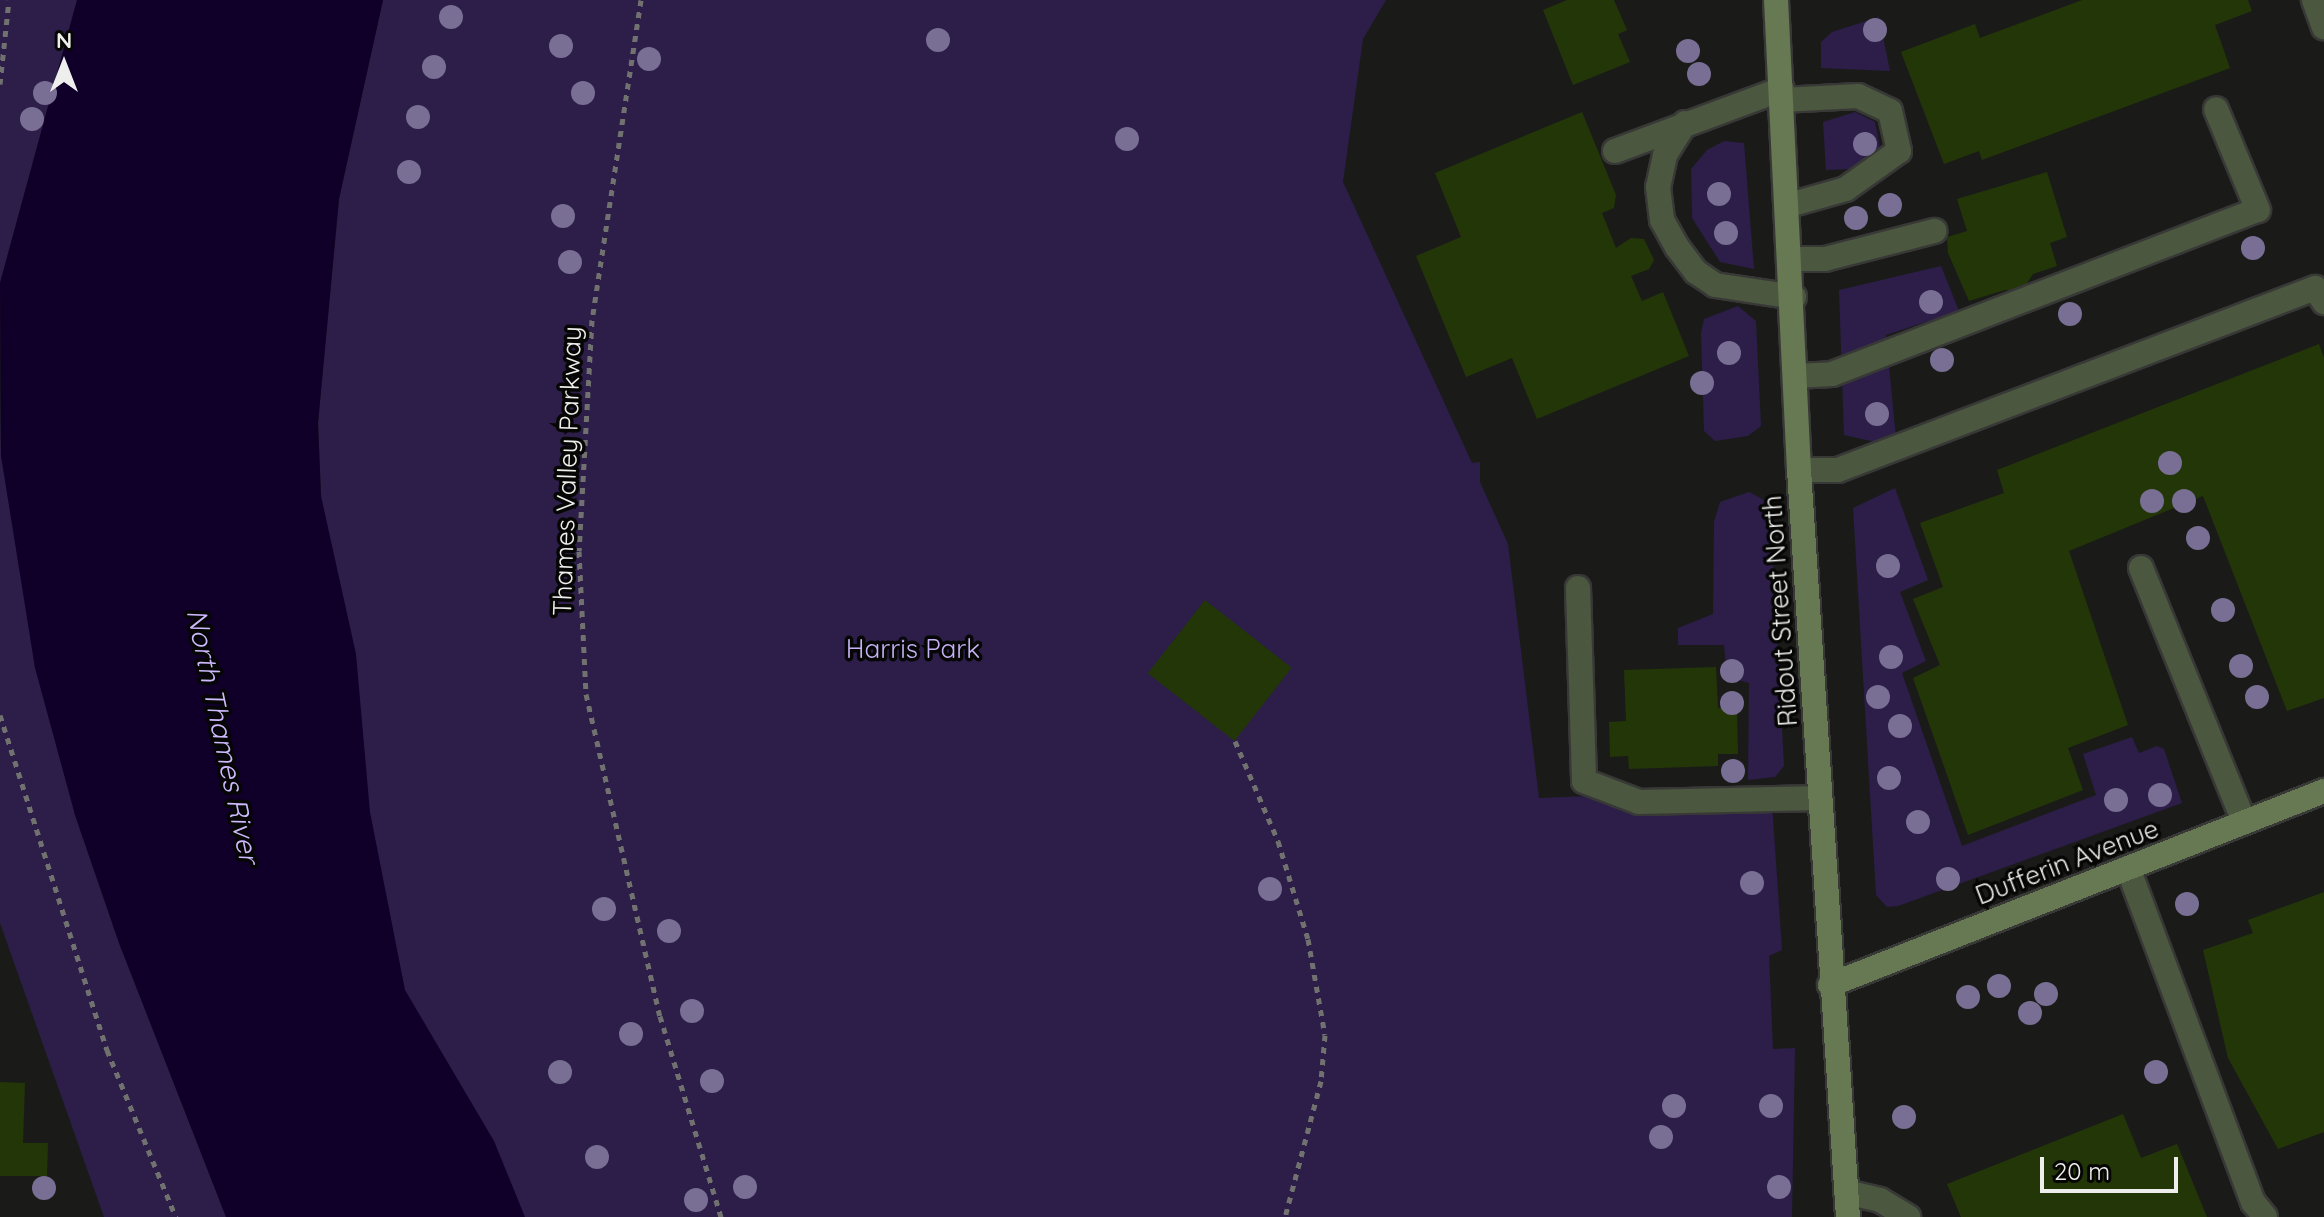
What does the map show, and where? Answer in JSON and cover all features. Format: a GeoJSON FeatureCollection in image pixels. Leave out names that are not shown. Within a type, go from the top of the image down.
{"type":"FeatureCollection","features":[{"type":"Feature","properties":{"kind":"street","name":"Ridout Street North"},"geometry":{"type":"LineString","coordinates":[[1776,0],[1794,297],[1799,470],[1830,985],[1848,1217]]}},
{"type":"Feature","properties":{"kind":"street","name":"Dufferin Avenue"},"geometry":{"type":"LineString","coordinates":[[1830,985],[2324,791]]}},
{"type":"Feature","properties":{"kind":"lane"},"geometry":{"type":"LineString","coordinates":[[2314,0],[2324,27]]}},
{"type":"Feature","properties":{"kind":"lane"},"geometry":{"type":"LineString","coordinates":[[1615,151],[1685,123],[1782,94],[1858,96],[1890,111],[1899,151],[1846,189],[1789,205]]}},
{"type":"Feature","properties":{"kind":"lane"},"geometry":{"type":"LineString","coordinates":[[1796,376],[1832,374],[2258,210],[2216,109]]}},
{"type":"Feature","properties":{"kind":"lane"},"geometry":{"type":"LineString","coordinates":[[1685,123],[1665,155],[1658,187],[1662,220],[1677,247],[1696,272],[1715,285],[1794,297]]}},
{"type":"Feature","properties":{"kind":"lane"},"geometry":{"type":"LineString","coordinates":[[1791,259],[1825,259],[1934,231]]}},
{"type":"Feature","properties":{"kind":"lane"},"geometry":{"type":"LineString","coordinates":[[1799,470],[1838,470],[2315,288],[2324,302]]}},
{"type":"Feature","properties":{"kind":"lane"},"geometry":{"type":"LineString","coordinates":[[2141,568],[2244,822]]}},
{"type":"Feature","properties":{"kind":"lane"},"geometry":{"type":"LineString","coordinates":[[1578,588],[1584,781],[1639,802],[1820,798]]}},
{"type":"Feature","properties":{"kind":"lane"},"geometry":{"type":"LineString","coordinates":[[2128,868],[2253,1202],[2265,1217]]}},
{"type":"Feature","properties":{"kind":"lane"},"geometry":{"type":"LineString","coordinates":[[1846,1192],[1880,1200],[1908,1217]]}},
{"type":"Feature","properties":{"kind":"path"},"geometry":{"type":"LineString","coordinates":[[0,84],[9,0]]}},
{"type":"Feature","properties":{"kind":"path","name":"Thames Valley Parkway"},"geometry":{"type":"LineString","coordinates":[[641,0],[592,320],[579,551],[586,694],[660,1016],[721,1217]]}},
{"type":"Feature","properties":{"kind":"path"},"geometry":{"type":"LineString","coordinates":[[0,715],[107,1050],[176,1217]]}},
{"type":"Feature","properties":{"kind":"path"},"geometry":{"type":"LineString","coordinates":[[1235,741],[1278,841],[1308,939],[1325,1035],[1321,1081],[1285,1217]]}},
{"type":"Feature","properties":{"kind":"green space"},"geometry":{"type":"Polygon","coordinates":[[[0,0],[77,0],[0,283],[0,0]]]}},
{"type":"Feature","properties":{"kind":"green space","name":"Harris Park"},"geometry":{"type":"Polygon","coordinates":[[[383,0],[1386,0],[1363,39],[1343,182],[1472,463],[1480,462],[1480,482],[1508,544],[1539,798],[1771,789],[1782,950],[1769,956],[1773,1049],[1795,1048],[1792,1217],[490,1217],[358,904],[321,496],[318,423],[339,199],[383,0]]]}},
{"type":"Feature","properties":{"kind":"green space"},"geometry":{"type":"Polygon","coordinates":[[[1879,17],[1890,71],[1821,68],[1821,42],[1832,32],[1879,17]]]}},
{"type":"Feature","properties":{"kind":"green space"},"geometry":{"type":"Polygon","coordinates":[[[1855,112],[1875,122],[1880,148],[1850,169],[1826,170],[1823,122],[1855,112]]]}},
{"type":"Feature","properties":{"kind":"green space"},"geometry":{"type":"Polygon","coordinates":[[[1724,141],[1744,143],[1754,269],[1720,262],[1692,218],[1691,169],[1707,150],[1724,141]]]}},
{"type":"Feature","properties":{"kind":"green space"},"geometry":{"type":"Polygon","coordinates":[[[1941,266],[1959,311],[1886,335],[1896,438],[1880,443],[1844,435],[1839,290],[1941,266]]]}},
{"type":"Feature","properties":{"kind":"green space"},"geometry":{"type":"Polygon","coordinates":[[[1738,306],[1756,321],[1761,426],[1748,436],[1715,441],[1704,431],[1701,333],[1704,319],[1738,306]]]}},
{"type":"Feature","properties":{"kind":"green space"},"geometry":{"type":"Polygon","coordinates":[[[0,389],[1,456],[75,815],[119,943],[226,1217],[104,1217],[0,923],[0,389]]]}},
{"type":"Feature","properties":{"kind":"green space"},"geometry":{"type":"Polygon","coordinates":[[[1895,488],[1928,580],[1900,592],[1926,661],[1902,673],[1962,846],[2096,795],[2083,754],[2132,737],[2139,753],[2157,746],[2164,749],[2182,803],[1898,906],[1887,907],[1876,895],[1853,508],[1895,488]]]}},
{"type":"Feature","properties":{"kind":"green space"},"geometry":{"type":"Polygon","coordinates":[[[1749,492],[1770,503],[1784,766],[1775,777],[1748,780],[1749,683],[1727,677],[1724,645],[1678,645],[1678,628],[1713,614],[1714,522],[1720,502],[1749,492]]]}},
{"type":"Feature","properties":{"kind":"water","name":"North Thames River"},"geometry":{"type":"Polygon","coordinates":[[[77,0],[383,0],[339,199],[318,423],[321,496],[356,654],[370,812],[405,990],[494,1141],[525,1217],[226,1217],[119,943],[75,815],[35,668],[1,456],[0,283],[77,0]]]}},
{"type":"Feature","properties":{"kind":"building"},"geometry":{"type":"Polygon","coordinates":[[[1567,0],[1614,0],[1627,30],[1618,34],[1630,62],[1573,85],[1543,10],[1567,0]]]}},
{"type":"Feature","properties":{"kind":"building"},"geometry":{"type":"Polygon","coordinates":[[[2082,0],[2248,0],[2252,11],[2215,25],[2230,68],[1982,160],[1979,151],[1944,164],[1901,52],[1975,24],[1980,38],[2082,0]]]}},
{"type":"Feature","properties":{"kind":"building"},"geometry":{"type":"Polygon","coordinates":[[[1582,112],[1616,195],[1614,208],[1602,213],[1616,248],[1631,238],[1644,239],[1654,260],[1649,269],[1631,276],[1642,301],[1663,292],[1689,356],[1537,419],[1512,358],[1466,377],[1416,256],[1461,237],[1435,173],[1582,112]]]}},
{"type":"Feature","properties":{"kind":"building"},"geometry":{"type":"Polygon","coordinates":[[[2047,172],[2067,237],[2050,243],[2057,266],[2033,274],[2022,291],[2005,290],[1969,301],[1948,253],[1947,237],[1967,231],[1957,199],[2047,172]]]}},
{"type":"Feature","properties":{"kind":"building"},"geometry":{"type":"Polygon","coordinates":[[[2319,344],[2324,358],[2324,698],[2287,711],[2203,496],[2069,551],[2128,725],[2068,748],[2083,790],[1968,835],[1913,678],[1940,665],[1913,599],[1943,587],[1920,523],[2004,493],[1997,470],[2319,344]]]}},
{"type":"Feature","properties":{"kind":"building"},"geometry":{"type":"Polygon","coordinates":[[[1205,600],[1292,668],[1234,741],[1148,673],[1205,600]]]}},
{"type":"Feature","properties":{"kind":"building"},"geometry":{"type":"Polygon","coordinates":[[[1716,667],[1718,708],[1737,707],[1738,754],[1718,754],[1718,766],[1629,769],[1628,756],[1610,757],[1609,722],[1626,721],[1624,670],[1716,667]]]}},
{"type":"Feature","properties":{"kind":"building"},"geometry":{"type":"Polygon","coordinates":[[[2324,892],[2324,1132],[2278,1149],[2228,1058],[2203,950],[2253,933],[2248,920],[2324,892]]]}},
{"type":"Feature","properties":{"kind":"building"},"geometry":{"type":"Polygon","coordinates":[[[0,1082],[25,1083],[23,1143],[48,1143],[47,1176],[0,1176],[0,1082]]]}},
{"type":"Feature","properties":{"kind":"building"},"geometry":{"type":"Polygon","coordinates":[[[2123,1114],[2141,1158],[2177,1144],[2207,1217],[1961,1217],[1947,1184],[2123,1114]]]}}]}
